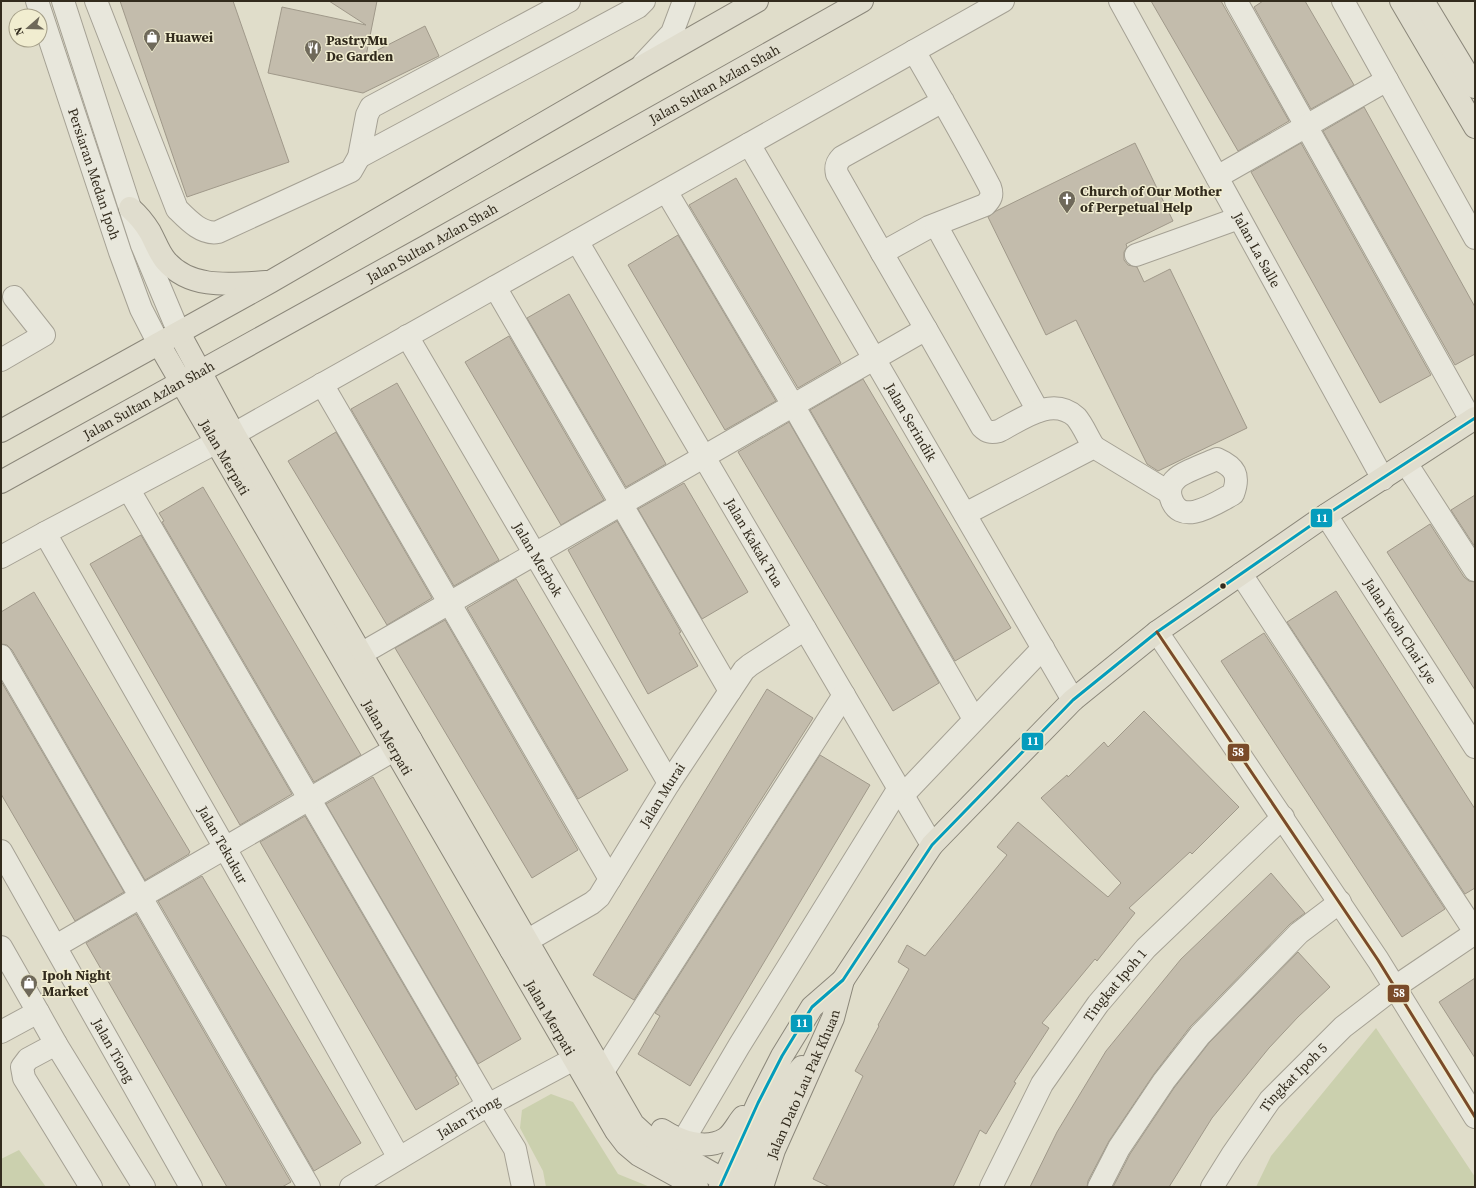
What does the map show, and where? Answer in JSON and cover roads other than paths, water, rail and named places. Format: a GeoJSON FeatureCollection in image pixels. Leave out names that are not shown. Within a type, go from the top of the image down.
{"type":"FeatureCollection","features":[{"type":"Feature","properties":{"kind":"main road","name":"Jalan Sultan Azlan Shah"},"geometry":{"type":"LineString","coordinates":[[1,482],[200,370],[425,247],[862,1]]}},
{"type":"Feature","properties":{"kind":"main road"},"geometry":{"type":"LineString","coordinates":[[1401,1],[1475,127]]}},
{"type":"Feature","properties":{"kind":"main road"},"geometry":{"type":"LineString","coordinates":[[1424,1],[1475,87]]}},
{"type":"Feature","properties":{"kind":"main road"},"geometry":{"type":"LineString","coordinates":[[1,431],[270,282],[641,67],[750,2]]}},
{"type":"Feature","properties":{"kind":"main road"},"geometry":{"type":"LineString","coordinates":[[130,208],[140,217],[166,261],[179,272],[192,279],[212,283],[231,284],[270,282]]}},
{"type":"Feature","properties":{"kind":"main road"},"geometry":{"type":"LineString","coordinates":[[179,333],[200,370],[226,438]]}},
{"type":"Feature","properties":{"kind":"main road","name":"Jalan Merpati"},"geometry":{"type":"LineString","coordinates":[[159,344],[181,381],[226,438],[582,1055],[616,1131],[626,1144],[639,1155],[697,1187]]}},
{"type":"Feature","properties":{"kind":"main road","name":"Jalan Dato Lau Pak Khuan"},"geometry":{"type":"LineString","coordinates":[[728,1185],[758,1103],[782,1056],[812,1007],[842,980],[932,845],[1073,700],[1157,632],[1326,515],[1473,419]]}},
{"type":"Feature","properties":{"kind":"main road","name":"Jalan Dato Lau Pak Khuan"},"geometry":{"type":"LineString","coordinates":[[762,1187],[774,1150],[833,1018],[842,980]]}},
{"type":"Feature","properties":{"kind":"main road"},"geometry":{"type":"LineString","coordinates":[[728,1185],[746,1181],[754,1154],[779,1098],[797,1072],[821,1047]]}},
{"type":"Feature","properties":{"kind":"main road","name":"Jalan Merpati"},"geometry":{"type":"LineString","coordinates":[[582,1055],[605,1077],[638,1130],[728,1185]]}},
{"type":"Feature","properties":{"kind":"main road"},"geometry":{"type":"LineString","coordinates":[[605,1077],[637,1113],[683,1141],[703,1144],[714,1143],[725,1139],[742,1118],[758,1103]]}},
{"type":"Feature","properties":{"kind":"street","name":"Persiaran Medan Ipoh"},"geometry":{"type":"LineString","coordinates":[[37,1],[87,148],[120,252],[142,309],[159,344]]}},
{"type":"Feature","properties":{"kind":"street","name":"Persiaran Medan Ipoh"},"geometry":{"type":"LineString","coordinates":[[63,1],[142,245],[179,333]]}},
{"type":"Feature","properties":{"kind":"street"},"geometry":{"type":"LineString","coordinates":[[96,1],[175,205],[180,213],[202,230],[207,232],[218,232],[351,171],[359,157],[367,115],[371,107],[569,1]]}},
{"type":"Feature","properties":{"kind":"street"},"geometry":{"type":"LineString","coordinates":[[359,157],[638,7],[644,1]]}},
{"type":"Feature","properties":{"kind":"street"},"geometry":{"type":"LineString","coordinates":[[641,67],[672,33],[684,1]]}},
{"type":"Feature","properties":{"kind":"street"},"geometry":{"type":"LineString","coordinates":[[1,558],[45,533],[226,438],[1003,1]]}},
{"type":"Feature","properties":{"kind":"street","name":"Jalan La Salle"},"geometry":{"type":"LineString","coordinates":[[1120,1],[1383,479]]}},
{"type":"Feature","properties":{"kind":"street"},"geometry":{"type":"LineString","coordinates":[[1236,1],[1306,127],[1473,419]]}},
{"type":"Feature","properties":{"kind":"street"},"geometry":{"type":"LineString","coordinates":[[1343,1],[1475,238]]}},
{"type":"Feature","properties":{"kind":"street"},"geometry":{"type":"LineString","coordinates":[[882,253],[929,227],[985,205],[990,200],[992,193],[914,51]]}},
{"type":"Feature","properties":{"kind":"street"},"geometry":{"type":"LineString","coordinates":[[1217,177],[1387,80]]}},
{"type":"Feature","properties":{"kind":"street"},"geometry":{"type":"LineString","coordinates":[[942,101],[842,157],[838,161],[836,168],[837,174],[982,427],[986,431],[992,433],[999,431],[1038,411],[1052,407],[1063,409],[1076,417],[1094,447],[1170,493]]}},
{"type":"Feature","properties":{"kind":"street","name":"Jalan Serindik"},"geometry":{"type":"LineString","coordinates":[[749,144],[1073,700]]}},
{"type":"Feature","properties":{"kind":"street"},"geometry":{"type":"LineString","coordinates":[[666,191],[793,405],[974,719]]}},
{"type":"Feature","properties":{"kind":"street"},"geometry":{"type":"LineString","coordinates":[[1136,255],[1239,218]]}},
{"type":"Feature","properties":{"kind":"street"},"geometry":{"type":"LineString","coordinates":[[936,225],[1038,411]]}},
{"type":"Feature","properties":{"kind":"street","name":"Jalan Kakak Tua"},"geometry":{"type":"LineString","coordinates":[[577,241],[932,845]]}},
{"type":"Feature","properties":{"kind":"street"},"geometry":{"type":"LineString","coordinates":[[495,287],[730,691]]}},
{"type":"Feature","properties":{"kind":"street"},"geometry":{"type":"LineString","coordinates":[[1,360],[44,335],[14,297]]}},
{"type":"Feature","properties":{"kind":"street"},"geometry":{"type":"LineString","coordinates":[[353,658],[926,329]]}},
{"type":"Feature","properties":{"kind":"street","name":"Jalan Merbok"},"geometry":{"type":"LineString","coordinates":[[408,336],[669,783]]}},
{"type":"Feature","properties":{"kind":"street"},"geometry":{"type":"LineString","coordinates":[[322,384],[610,879]]}},
{"type":"Feature","properties":{"kind":"street"},"geometry":{"type":"LineString","coordinates":[[965,514],[1094,447]]}},
{"type":"Feature","properties":{"kind":"street"},"geometry":{"type":"LineString","coordinates":[[1406,463],[1475,570]]}},
{"type":"Feature","properties":{"kind":"street"},"geometry":{"type":"LineString","coordinates":[[129,490],[514,1149],[522,1187]]}},
{"type":"Feature","properties":{"kind":"street","name":"Jalan Yeoh Chai Lye"},"geometry":{"type":"LineString","coordinates":[[1326,515],[1475,747]]}},
{"type":"Feature","properties":{"kind":"street","name":"Jalan Tekukur"},"geometry":{"type":"LineString","coordinates":[[45,533],[225,848],[399,1158]]}},
{"type":"Feature","properties":{"kind":"street"},"geometry":{"type":"LineString","coordinates":[[1241,574],[1475,932]]}},
{"type":"Feature","properties":{"kind":"street","name":"Jalan Murai"},"geometry":{"type":"LineString","coordinates":[[519,946],[596,900],[669,783],[744,670],[805,629]]}},
{"type":"Feature","properties":{"kind":"street"},"geometry":{"type":"LineString","coordinates":[[1157,632],[1340,902],[1475,1116]]}},
{"type":"Feature","properties":{"kind":"street"},"geometry":{"type":"LineString","coordinates":[[683,1141],[739,1046],[901,792],[1043,648]]}},
{"type":"Feature","properties":{"kind":"street"},"geometry":{"type":"LineString","coordinates":[[1,656],[309,1187]]}},
{"type":"Feature","properties":{"kind":"street"},"geometry":{"type":"LineString","coordinates":[[605,1077],[844,695]]}},
{"type":"Feature","properties":{"kind":"street"},"geometry":{"type":"LineString","coordinates":[[56,946],[403,744]]}},
{"type":"Feature","properties":{"kind":"street","name":"Tingkat Ipoh 1"},"geometry":{"type":"LineString","coordinates":[[991,1187],[1042,1084],[1098,1004],[1146,948],[1283,817]]}},
{"type":"Feature","properties":{"kind":"street","name":"Jalan Tiong"},"geometry":{"type":"LineString","coordinates":[[1,851],[191,1187]]}},
{"type":"Feature","properties":{"kind":"street"},"geometry":{"type":"LineString","coordinates":[[1099,1187],[1119,1148],[1164,1081],[1200,1035],[1299,933],[1340,902]]}},
{"type":"Feature","properties":{"kind":"street","name":"Tingkat Ipoh 5"},"geometry":{"type":"LineString","coordinates":[[1212,1187],[1270,1100],[1343,1027],[1395,987],[1475,932]]}},
{"type":"Feature","properties":{"kind":"street"},"geometry":{"type":"LineString","coordinates":[[1,947],[56,1044],[144,1187]]}},
{"type":"Feature","properties":{"kind":"street"},"geometry":{"type":"LineString","coordinates":[[1,1032],[38,1012]]}},
{"type":"Feature","properties":{"kind":"street"},"geometry":{"type":"LineString","coordinates":[[56,1044],[28,1059],[22,1067],[24,1078],[91,1187]]}},
{"type":"Feature","properties":{"kind":"street","name":"Jalan Tiong"},"geometry":{"type":"LineString","coordinates":[[351,1187],[488,1105],[582,1055]]}},
{"type":"Feature","properties":{"kind":"place","name":"Huawei"},"geometry":{"type":"Point","coordinates":[152,52]}},
{"type":"Feature","properties":{"kind":"place","name":"PastryMu De Garden"},"geometry":{"type":"Point","coordinates":[313,63]}},
{"type":"Feature","properties":{"kind":"place","name":"Church of Our Mother of Perpetual Help"},"geometry":{"type":"Point","coordinates":[1067,214]}},
{"type":"Feature","properties":{"kind":"place","name":"Ipoh Night Market"},"geometry":{"type":"Point","coordinates":[29,998]}}]}
